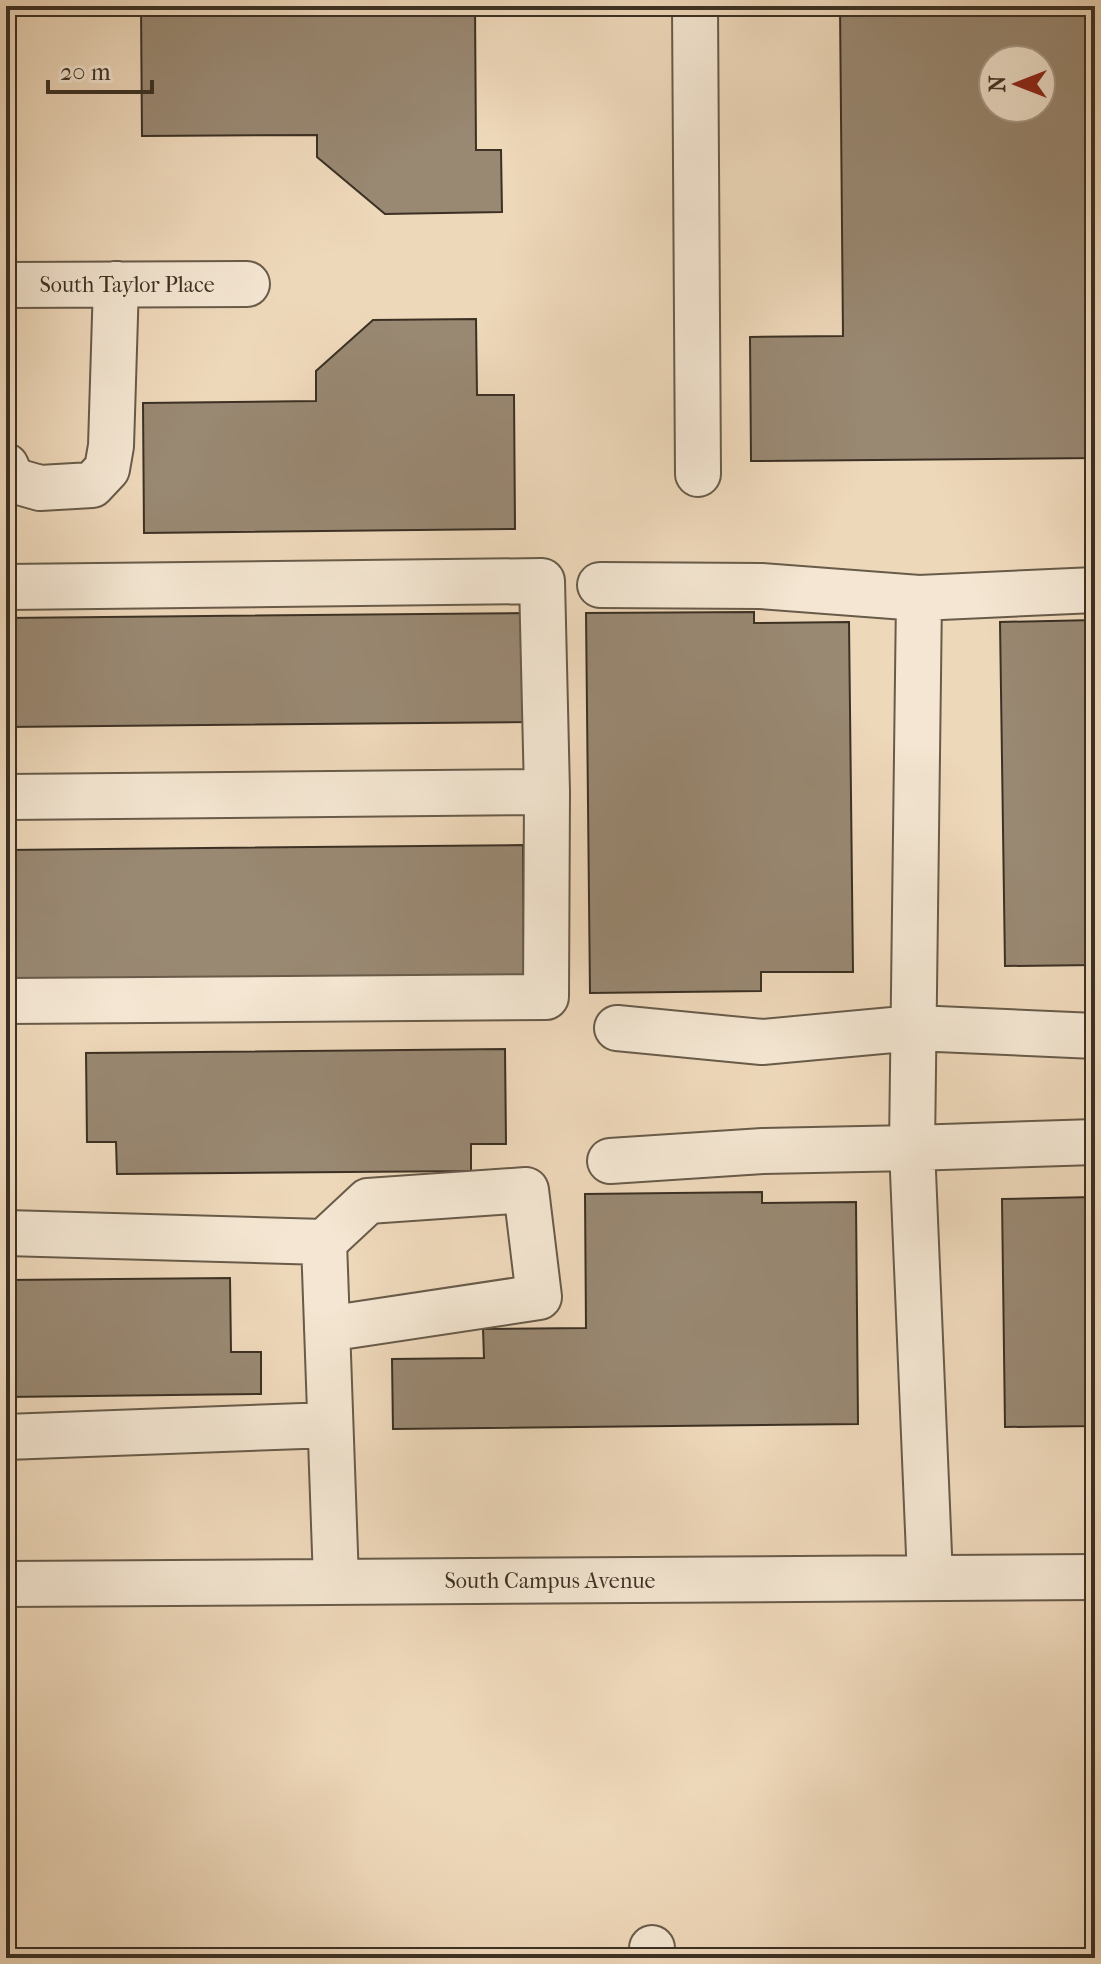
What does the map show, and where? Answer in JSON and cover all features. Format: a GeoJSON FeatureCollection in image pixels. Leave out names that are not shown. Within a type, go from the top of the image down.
{"type":"FeatureCollection","features":[{"type":"Feature","properties":{"kind":"street"},"geometry":{"type":"LineString","coordinates":[[695,6],[698,474]]}},
{"type":"Feature","properties":{"kind":"street"},"geometry":{"type":"LineString","coordinates":[[6,466],[12,480],[40,488],[92,485],[107,469],[111,446],[116,284]]}},
{"type":"Feature","properties":{"kind":"street","name":"South Taylor Place"},"geometry":{"type":"LineString","coordinates":[[6,285],[247,284]]}},
{"type":"Feature","properties":{"kind":"street"},"geometry":{"type":"LineString","coordinates":[[6,587],[542,581],[547,792],[546,997],[6,1001]]}},
{"type":"Feature","properties":{"kind":"street"},"geometry":{"type":"LineString","coordinates":[[600,585],[761,586],[919,598],[1095,590]]}},
{"type":"Feature","properties":{"kind":"street"},"geometry":{"type":"LineString","coordinates":[[919,598],[912,1148],[930,1578]]}},
{"type":"Feature","properties":{"kind":"street"},"geometry":{"type":"LineString","coordinates":[[6,797],[547,792]]}},
{"type":"Feature","properties":{"kind":"street"},"geometry":{"type":"LineString","coordinates":[[617,1028],[762,1042],[914,1028],[1095,1036]]}},
{"type":"Feature","properties":{"kind":"street"},"geometry":{"type":"LineString","coordinates":[[610,1161],[763,1151],[1095,1142]]}},
{"type":"Feature","properties":{"kind":"street"},"geometry":{"type":"LineString","coordinates":[[6,1233],[324,1242],[368,1201],[526,1190],[539,1297],[327,1329]]}},
{"type":"Feature","properties":{"kind":"street"},"geometry":{"type":"LineString","coordinates":[[324,1242],[336,1581]]}},
{"type":"Feature","properties":{"kind":"street"},"geometry":{"type":"LineString","coordinates":[[6,1437],[330,1425]]}},
{"type":"Feature","properties":{"kind":"street","name":"South Campus Avenue"},"geometry":{"type":"LineString","coordinates":[[6,1584],[1095,1577]]}},
{"type":"Feature","properties":{"kind":"building"},"geometry":{"type":"Polygon","coordinates":[[[141,6],[475,6],[476,150],[501,150],[502,212],[385,214],[317,157],[317,135],[142,136],[141,6]]]}},
{"type":"Feature","properties":{"kind":"building"},"geometry":{"type":"Polygon","coordinates":[[[840,6],[1095,6],[1095,458],[751,461],[750,337],[843,336],[840,6]]]}},
{"type":"Feature","properties":{"kind":"building"},"geometry":{"type":"Polygon","coordinates":[[[476,319],[477,395],[514,395],[515,529],[144,533],[143,403],[316,401],[316,371],[373,320],[476,319]]]}},
{"type":"Feature","properties":{"kind":"building"},"geometry":{"type":"Polygon","coordinates":[[[754,612],[754,623],[849,622],[853,972],[761,972],[761,991],[590,993],[586,613],[754,612]]]}},
{"type":"Feature","properties":{"kind":"building"},"geometry":{"type":"Polygon","coordinates":[[[526,613],[527,722],[6,727],[6,618],[526,613]]]}},
{"type":"Feature","properties":{"kind":"building"},"geometry":{"type":"Polygon","coordinates":[[[1095,620],[1095,965],[1005,966],[1000,622],[1095,620]]]}},
{"type":"Feature","properties":{"kind":"building"},"geometry":{"type":"Polygon","coordinates":[[[523,845],[524,975],[6,980],[6,850],[523,845]]]}},
{"type":"Feature","properties":{"kind":"building"},"geometry":{"type":"Polygon","coordinates":[[[505,1049],[506,1144],[471,1144],[471,1171],[117,1174],[116,1142],[87,1142],[86,1053],[505,1049]]]}},
{"type":"Feature","properties":{"kind":"building"},"geometry":{"type":"Polygon","coordinates":[[[1093,1187],[1095,1426],[1005,1427],[1002,1199],[1093,1197],[1093,1187]]]}},
{"type":"Feature","properties":{"kind":"building"},"geometry":{"type":"Polygon","coordinates":[[[762,1192],[762,1203],[856,1202],[858,1424],[393,1429],[392,1359],[484,1358],[483,1329],[586,1328],[585,1194],[762,1192]]]}},
{"type":"Feature","properties":{"kind":"building"},"geometry":{"type":"Polygon","coordinates":[[[230,1278],[231,1352],[261,1352],[261,1394],[6,1397],[6,1280],[230,1278]]]}}]}
